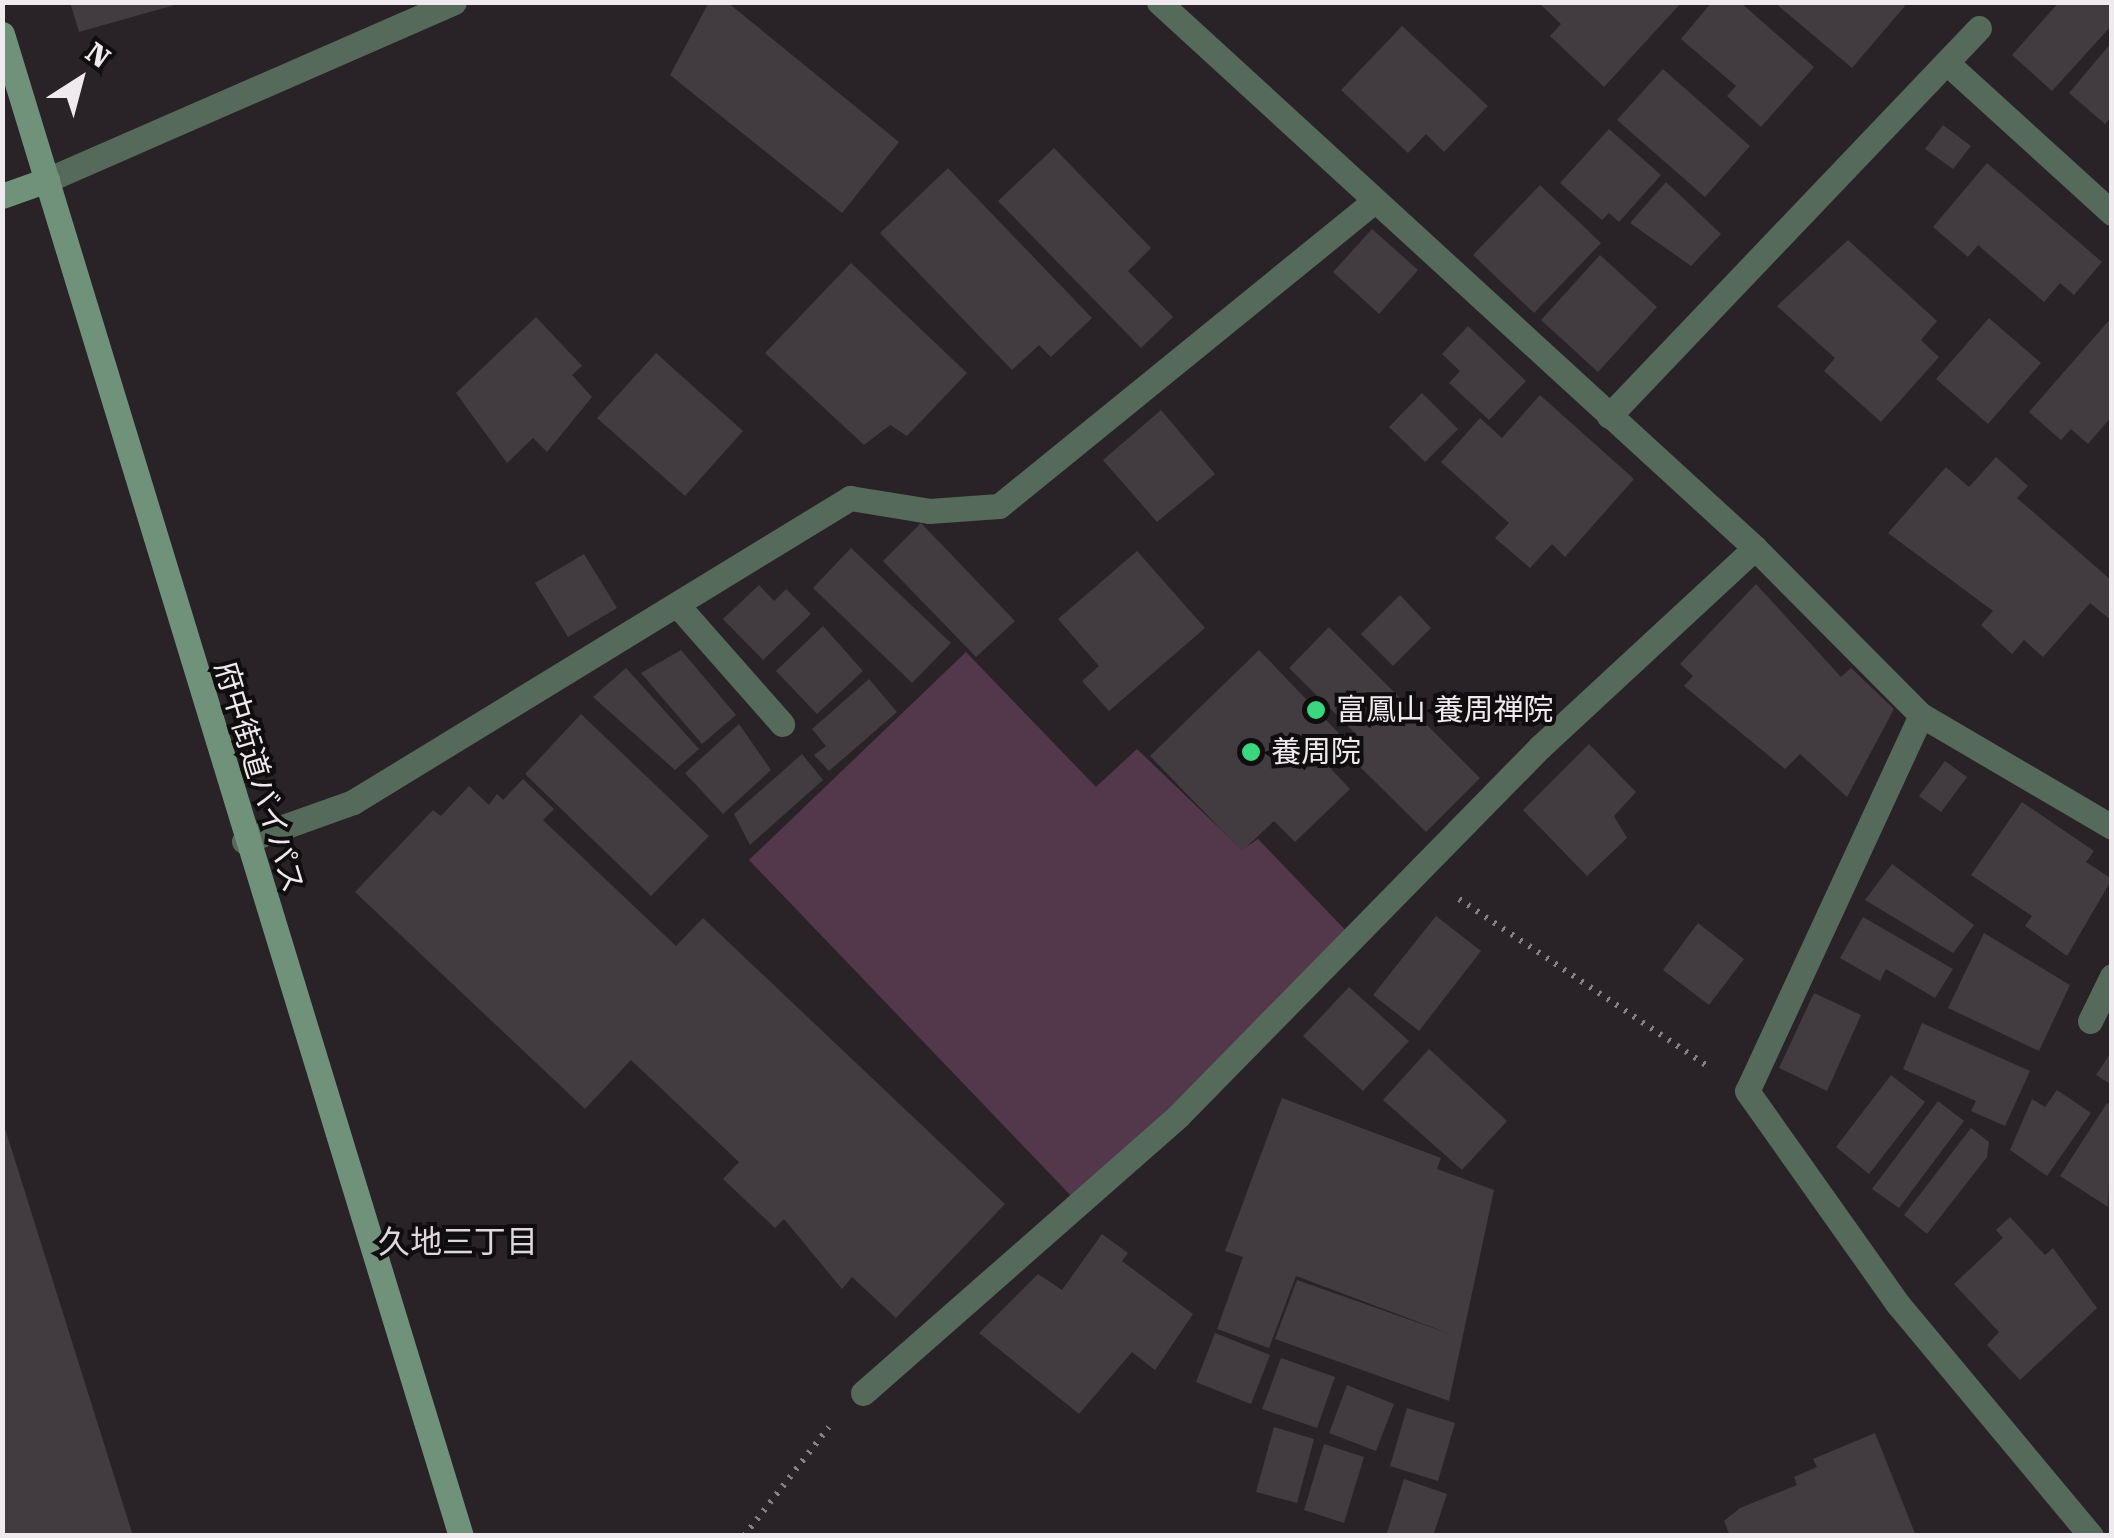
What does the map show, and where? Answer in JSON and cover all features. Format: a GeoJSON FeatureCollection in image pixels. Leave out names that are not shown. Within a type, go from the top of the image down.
{"type":"FeatureCollection","features":[{"type":"Feature","properties":{"kind":"street"},"geometry":{"type":"LineString","coordinates":[[2,196],[47,180],[454,2]]}},
{"type":"Feature","properties":{"kind":"street"},"geometry":{"type":"LineString","coordinates":[[1159,2],[1755,548],[1921,715],[2112,827]]}},
{"type":"Feature","properties":{"kind":"street"},"geometry":{"type":"LineString","coordinates":[[1610,416],[1979,28]]}},
{"type":"Feature","properties":{"kind":"street","name":"府中街道バイパス"},"geometry":{"type":"LineString","coordinates":[[2,34],[244,840],[461,1536]]}},
{"type":"Feature","properties":{"kind":"street"},"geometry":{"type":"LineString","coordinates":[[1948,63],[2112,213]]}},
{"type":"Feature","properties":{"kind":"street"},"geometry":{"type":"LineString","coordinates":[[244,840],[353,802],[678,607],[850,498],[928,511],[999,506],[1374,201]]}},
{"type":"Feature","properties":{"kind":"street"},"geometry":{"type":"LineString","coordinates":[[863,1392],[1164,1129],[1422,872],[1540,747],[1755,548]]}},
{"type":"Feature","properties":{"kind":"street"},"geometry":{"type":"LineString","coordinates":[[678,607],[782,724]]}},
{"type":"Feature","properties":{"kind":"street"},"geometry":{"type":"LineString","coordinates":[[1921,715],[1747,1091],[1897,1303],[2091,1536]]}},
{"type":"Feature","properties":{"kind":"street"},"geometry":{"type":"LineString","coordinates":[[2090,1021],[2112,976]]}},
{"type":"Feature","properties":{"kind":"path"},"geometry":{"type":"LineString","coordinates":[[1422,872],[1587,992],[1747,1091]]}},
{"type":"Feature","properties":{"kind":"path"},"geometry":{"type":"LineString","coordinates":[[744,1536],[792,1465],[863,1392]]}},
{"type":"Feature","properties":{"kind":"shaded area"},"geometry":{"type":"Polygon","coordinates":[[[966,652],[1096,787],[1137,749],[1242,850],[1258,839],[1353,938],[1077,1202],[749,860],[966,652]]]}},
{"type":"Feature","properties":{"kind":"building"},"geometry":{"type":"Polygon","coordinates":[[[70,2],[178,2],[178,4],[79,32],[70,2]]]}},
{"type":"Feature","properties":{"kind":"building"},"geometry":{"type":"Polygon","coordinates":[[[709,2],[727,2],[899,142],[842,213],[670,75],[709,2]]]}},
{"type":"Feature","properties":{"kind":"building"},"geometry":{"type":"Polygon","coordinates":[[[1538,2],[1682,2],[1604,87],[1550,36],[1561,24],[1538,2]]]}},
{"type":"Feature","properties":{"kind":"building"},"geometry":{"type":"Polygon","coordinates":[[[1712,2],[1740,2],[1814,67],[1761,127],[1727,96],[1736,86],[1681,39],[1712,2]]]}},
{"type":"Feature","properties":{"kind":"building"},"geometry":{"type":"Polygon","coordinates":[[[1774,2],[1901,2],[1905,6],[1852,68],[1774,2]]]}},
{"type":"Feature","properties":{"kind":"building"},"geometry":{"type":"Polygon","coordinates":[[[2059,2],[2112,2],[2112,25],[2052,91],[2012,55],[2059,2]]]}},
{"type":"Feature","properties":{"kind":"building"},"geometry":{"type":"Polygon","coordinates":[[[1402,26],[1488,106],[1444,152],[1426,134],[1408,153],[1341,90],[1402,26]]]}},
{"type":"Feature","properties":{"kind":"building"},"geometry":{"type":"Polygon","coordinates":[[[2112,42],[2112,116],[2105,124],[2069,93],[2112,42]]]}},
{"type":"Feature","properties":{"kind":"building"},"geometry":{"type":"Polygon","coordinates":[[[1663,69],[1750,146],[1705,197],[1617,120],[1663,69]]]}},
{"type":"Feature","properties":{"kind":"building"},"geometry":{"type":"Polygon","coordinates":[[[1943,125],[1971,146],[1953,169],[1925,149],[1943,125]]]}},
{"type":"Feature","properties":{"kind":"building"},"geometry":{"type":"Polygon","coordinates":[[[1609,129],[1661,175],[1619,222],[1609,213],[1602,220],[1560,183],[1609,129]]]}},
{"type":"Feature","properties":{"kind":"building"},"geometry":{"type":"Polygon","coordinates":[[[1054,148],[1151,248],[1128,271],[1173,317],[1141,348],[998,201],[1054,148]]]}},
{"type":"Feature","properties":{"kind":"building"},"geometry":{"type":"Polygon","coordinates":[[[1987,163],[2102,262],[2074,295],[2060,283],[2044,302],[1978,245],[1968,257],[1933,227],[1987,163]]]}},
{"type":"Feature","properties":{"kind":"building"},"geometry":{"type":"Polygon","coordinates":[[[948,168],[1092,318],[1051,357],[1039,345],[1012,370],[880,233],[948,168]]]}},
{"type":"Feature","properties":{"kind":"building"},"geometry":{"type":"Polygon","coordinates":[[[1666,182],[1721,234],[1691,266],[1630,223],[1666,182]]]}},
{"type":"Feature","properties":{"kind":"building"},"geometry":{"type":"Polygon","coordinates":[[[1540,185],[1601,243],[1534,313],[1473,255],[1540,185]]]}},
{"type":"Feature","properties":{"kind":"building"},"geometry":{"type":"Polygon","coordinates":[[[1372,229],[1418,270],[1379,314],[1333,272],[1372,229]]]}},
{"type":"Feature","properties":{"kind":"building"},"geometry":{"type":"Polygon","coordinates":[[[1848,240],[1937,321],[1921,340],[1939,357],[1881,422],[1824,371],[1835,358],[1777,306],[1848,240]]]}},
{"type":"Feature","properties":{"kind":"building"},"geometry":{"type":"Polygon","coordinates":[[[1600,255],[1657,307],[1598,372],[1541,320],[1600,255]]]}},
{"type":"Feature","properties":{"kind":"building"},"geometry":{"type":"Polygon","coordinates":[[[851,263],[967,373],[907,436],[890,425],[864,445],[765,353],[851,263]]]}},
{"type":"Feature","properties":{"kind":"building"},"geometry":{"type":"Polygon","coordinates":[[[536,317],[582,366],[572,375],[592,397],[547,452],[533,438],[507,463],[456,393],[536,317]]]}},
{"type":"Feature","properties":{"kind":"building"},"geometry":{"type":"Polygon","coordinates":[[[2112,317],[2112,416],[2088,444],[2071,429],[2061,440],[2029,412],[2112,317]]]}},
{"type":"Feature","properties":{"kind":"building"},"geometry":{"type":"Polygon","coordinates":[[[1989,318],[2041,363],[1988,424],[1936,379],[1989,318]]]}},
{"type":"Feature","properties":{"kind":"building"},"geometry":{"type":"Polygon","coordinates":[[[1468,326],[1526,381],[1489,420],[1449,383],[1460,371],[1442,354],[1468,326]]]}},
{"type":"Feature","properties":{"kind":"building"},"geometry":{"type":"Polygon","coordinates":[[[656,353],[743,431],[685,496],[597,418],[656,353]]]}},
{"type":"Feature","properties":{"kind":"building"},"geometry":{"type":"Polygon","coordinates":[[[1422,393],[1458,429],[1425,462],[1389,427],[1422,393]]]}},
{"type":"Feature","properties":{"kind":"building"},"geometry":{"type":"Polygon","coordinates":[[[1540,395],[1634,479],[1565,557],[1552,544],[1530,568],[1495,538],[1509,523],[1441,462],[1480,418],[1502,438],[1540,395]]]}},
{"type":"Feature","properties":{"kind":"building"},"geometry":{"type":"Polygon","coordinates":[[[1161,410],[1215,474],[1157,522],[1103,460],[1161,410]]]}},
{"type":"Feature","properties":{"kind":"building"},"geometry":{"type":"Polygon","coordinates":[[[1996,457],[2028,486],[2017,498],[2112,581],[2112,621],[2090,603],[2043,657],[2024,640],[2012,654],[1981,625],[1993,611],[1888,533],[1946,467],[1969,487],[1996,457]]]}},
{"type":"Feature","properties":{"kind":"building"},"geometry":{"type":"Polygon","coordinates":[[[921,523],[1015,621],[976,657],[883,561],[921,523]]]}},
{"type":"Feature","properties":{"kind":"building"},"geometry":{"type":"Polygon","coordinates":[[[851,548],[951,643],[912,683],[813,588],[851,548]]]}},
{"type":"Feature","properties":{"kind":"building"},"geometry":{"type":"Polygon","coordinates":[[[1137,551],[1205,628],[1109,711],[1082,681],[1099,666],[1058,619],[1137,551]]]}},
{"type":"Feature","properties":{"kind":"building"},"geometry":{"type":"Polygon","coordinates":[[[584,554],[617,608],[568,637],[535,583],[584,554]]]}},
{"type":"Feature","properties":{"kind":"building"},"geometry":{"type":"Polygon","coordinates":[[[1756,584],[1841,677],[1851,668],[1894,709],[1847,797],[1800,754],[1785,769],[1684,686],[1693,676],[1680,664],[1756,584]]]}},
{"type":"Feature","properties":{"kind":"building"},"geometry":{"type":"Polygon","coordinates":[[[759,585],[774,601],[786,589],[811,614],[763,660],[723,619],[759,585]]]}},
{"type":"Feature","properties":{"kind":"building"},"geometry":{"type":"Polygon","coordinates":[[[1400,595],[1431,628],[1393,666],[1361,634],[1400,595]]]}},
{"type":"Feature","properties":{"kind":"building"},"geometry":{"type":"Polygon","coordinates":[[[823,626],[863,671],[817,714],[776,671],[823,626]]]}},
{"type":"Feature","properties":{"kind":"building"},"geometry":{"type":"Polygon","coordinates":[[[1329,627],[1480,778],[1426,832],[1351,758],[1353,748],[1362,740],[1289,668],[1329,627]]]}},
{"type":"Feature","properties":{"kind":"building"},"geometry":{"type":"Polygon","coordinates":[[[681,650],[736,715],[702,744],[641,673],[681,650]]]}},
{"type":"Feature","properties":{"kind":"building","name":"養周院"},"geometry":{"type":"Polygon","coordinates":[[[1259,650],[1353,748],[1331,769],[1350,789],[1295,842],[1274,821],[1242,851],[1150,756],[1259,650]]]}},
{"type":"Feature","properties":{"kind":"building"},"geometry":{"type":"Polygon","coordinates":[[[626,668],[699,749],[675,770],[593,697],[626,668]]]}},
{"type":"Feature","properties":{"kind":"building"},"geometry":{"type":"Polygon","coordinates":[[[869,679],[897,712],[829,771],[814,755],[826,746],[812,729],[869,679]]]}},
{"type":"Feature","properties":{"kind":"building"},"geometry":{"type":"Polygon","coordinates":[[[581,714],[709,836],[651,896],[525,774],[581,714]]]}},
{"type":"Feature","properties":{"kind":"building"},"geometry":{"type":"Polygon","coordinates":[[[739,724],[771,770],[723,814],[685,773],[739,724]]]}},
{"type":"Feature","properties":{"kind":"building"},"geometry":{"type":"Polygon","coordinates":[[[1589,744],[1636,792],[1614,816],[1627,838],[1587,876],[1523,810],[1589,744]]]}},
{"type":"Feature","properties":{"kind":"building"},"geometry":{"type":"Polygon","coordinates":[[[802,754],[823,780],[750,845],[734,814],[802,754]]]}},
{"type":"Feature","properties":{"kind":"building"},"geometry":{"type":"Polygon","coordinates":[[[1945,761],[1967,777],[1941,812],[1919,796],[1945,761]]]}},
{"type":"Feature","properties":{"kind":"building"},"geometry":{"type":"Polygon","coordinates":[[[523,779],[554,809],[543,820],[676,946],[703,918],[1005,1204],[896,1318],[852,1277],[842,1289],[784,1219],[775,1228],[723,1179],[739,1162],[631,1060],[585,1109],[355,892],[433,810],[441,816],[469,786],[489,805],[497,794],[503,800],[523,779]]]}},
{"type":"Feature","properties":{"kind":"building"},"geometry":{"type":"Polygon","coordinates":[[[2022,802],[2094,851],[2086,862],[2112,879],[2067,956],[2025,926],[2032,916],[1971,875],[2022,802]]]}},
{"type":"Feature","properties":{"kind":"building"},"geometry":{"type":"Polygon","coordinates":[[[1892,864],[1974,925],[1953,953],[1865,900],[1892,864]]]}},
{"type":"Feature","properties":{"kind":"building"},"geometry":{"type":"Polygon","coordinates":[[[1436,916],[1481,951],[1419,1031],[1373,995],[1436,916]]]}},
{"type":"Feature","properties":{"kind":"building"},"geometry":{"type":"Polygon","coordinates":[[[1863,917],[1953,969],[1935,998],[1886,969],[1880,981],[1840,958],[1863,917]]]}},
{"type":"Feature","properties":{"kind":"building"},"geometry":{"type":"Polygon","coordinates":[[[1698,923],[1744,959],[1709,1005],[1663,970],[1698,923]]]}},
{"type":"Feature","properties":{"kind":"building"},"geometry":{"type":"Polygon","coordinates":[[[1984,933],[2070,985],[2039,1051],[1948,1008],[1984,933]]]}},
{"type":"Feature","properties":{"kind":"building"},"geometry":{"type":"Polygon","coordinates":[[[1349,987],[1409,1041],[1363,1091],[1303,1036],[1349,987]]]}},
{"type":"Feature","properties":{"kind":"building"},"geometry":{"type":"Polygon","coordinates":[[[1814,993],[1861,1015],[1827,1091],[1779,1068],[1814,993]]]}},
{"type":"Feature","properties":{"kind":"building"},"geometry":{"type":"Polygon","coordinates":[[[1922,1023],[2030,1071],[2005,1126],[1971,1111],[1976,1101],[1903,1069],[1922,1023]]]}},
{"type":"Feature","properties":{"kind":"building"},"geometry":{"type":"Polygon","coordinates":[[[1429,1049],[1507,1121],[1462,1170],[1383,1100],[1429,1049]]]}},
{"type":"Feature","properties":{"kind":"building"},"geometry":{"type":"Polygon","coordinates":[[[2112,1051],[2112,1085],[2096,1075],[2112,1051]]]}},
{"type":"Feature","properties":{"kind":"building"},"geometry":{"type":"Polygon","coordinates":[[[1891,1075],[1925,1102],[1869,1174],[1836,1147],[1891,1075]]]}},
{"type":"Feature","properties":{"kind":"building"},"geometry":{"type":"Polygon","coordinates":[[[2057,1090],[2091,1113],[2047,1176],[2010,1150],[2032,1099],[2045,1107],[2057,1090]]]}},
{"type":"Feature","properties":{"kind":"building"},"geometry":{"type":"Polygon","coordinates":[[[1282,1098],[1441,1158],[1437,1169],[1494,1190],[1449,1401],[1275,1339],[1297,1280],[1453,1335],[1296,1276],[1269,1348],[1217,1329],[1243,1257],[1225,1251],[1282,1098]]]}},
{"type":"Feature","properties":{"kind":"building"},"geometry":{"type":"Polygon","coordinates":[[[1938,1101],[1964,1121],[1899,1208],[1872,1189],[1938,1101]]]}},
{"type":"Feature","properties":{"kind":"building"},"geometry":{"type":"Polygon","coordinates":[[[2107,1103],[2112,1105],[2108,1207],[2060,1176],[2107,1103]]]}},
{"type":"Feature","properties":{"kind":"building"},"geometry":{"type":"Polygon","coordinates":[[[3,1122],[133,1536],[2,1536],[3,1122]]]}},
{"type":"Feature","properties":{"kind":"building"},"geometry":{"type":"Polygon","coordinates":[[[1971,1128],[1989,1142],[1987,1157],[1927,1234],[1904,1215],[1971,1128]]]}},
{"type":"Feature","properties":{"kind":"building"},"geometry":{"type":"Polygon","coordinates":[[[2010,1217],[2045,1255],[2053,1248],[2097,1308],[2020,1380],[1987,1345],[1999,1332],[1954,1284],[2003,1238],[1996,1230],[2010,1217]]]}},
{"type":"Feature","properties":{"kind":"building"},"geometry":{"type":"Polygon","coordinates":[[[1102,1234],[1128,1253],[1122,1261],[1193,1314],[1155,1370],[1132,1352],[1079,1414],[979,1333],[1038,1274],[1062,1290],[1102,1234]]]}},
{"type":"Feature","properties":{"kind":"building"},"geometry":{"type":"Polygon","coordinates":[[[1215,1333],[1270,1355],[1251,1404],[1196,1382],[1215,1333]]]}},
{"type":"Feature","properties":{"kind":"building"},"geometry":{"type":"Polygon","coordinates":[[[1281,1358],[1335,1377],[1317,1428],[1262,1409],[1281,1358]]]}},
{"type":"Feature","properties":{"kind":"building"},"geometry":{"type":"Polygon","coordinates":[[[1347,1385],[1394,1404],[1376,1451],[1329,1433],[1347,1385]]]}},
{"type":"Feature","properties":{"kind":"building"},"geometry":{"type":"Polygon","coordinates":[[[1407,1408],[1455,1423],[1438,1481],[1390,1466],[1407,1408]]]}},
{"type":"Feature","properties":{"kind":"building"},"geometry":{"type":"Polygon","coordinates":[[[1274,1427],[1314,1439],[1297,1503],[1256,1492],[1274,1427]]]}},
{"type":"Feature","properties":{"kind":"building"},"geometry":{"type":"Polygon","coordinates":[[[1875,1433],[1916,1536],[1730,1536],[1724,1521],[1740,1508],[1797,1485],[1794,1477],[1817,1467],[1813,1459],[1875,1433]]]}},
{"type":"Feature","properties":{"kind":"building"},"geometry":{"type":"Polygon","coordinates":[[[1324,1444],[1364,1457],[1344,1523],[1304,1510],[1324,1444]]]}},
{"type":"Feature","properties":{"kind":"building"},"geometry":{"type":"Polygon","coordinates":[[[1404,1479],[1447,1494],[1433,1536],[1386,1536],[1404,1479]]]}},
{"type":"Feature","properties":{"kind":"place","name":"富鳳山 養周禅院"},"geometry":{"type":"Point","coordinates":[1316,710]}},
{"type":"Feature","properties":{"kind":"place","name":"養周院"},"geometry":{"type":"Point","coordinates":[1251,752]}},
{"type":"Feature","properties":{"kind":"district","name":"久地三丁目"},"geometry":{"type":"Point","coordinates":[458,1242]}}]}
